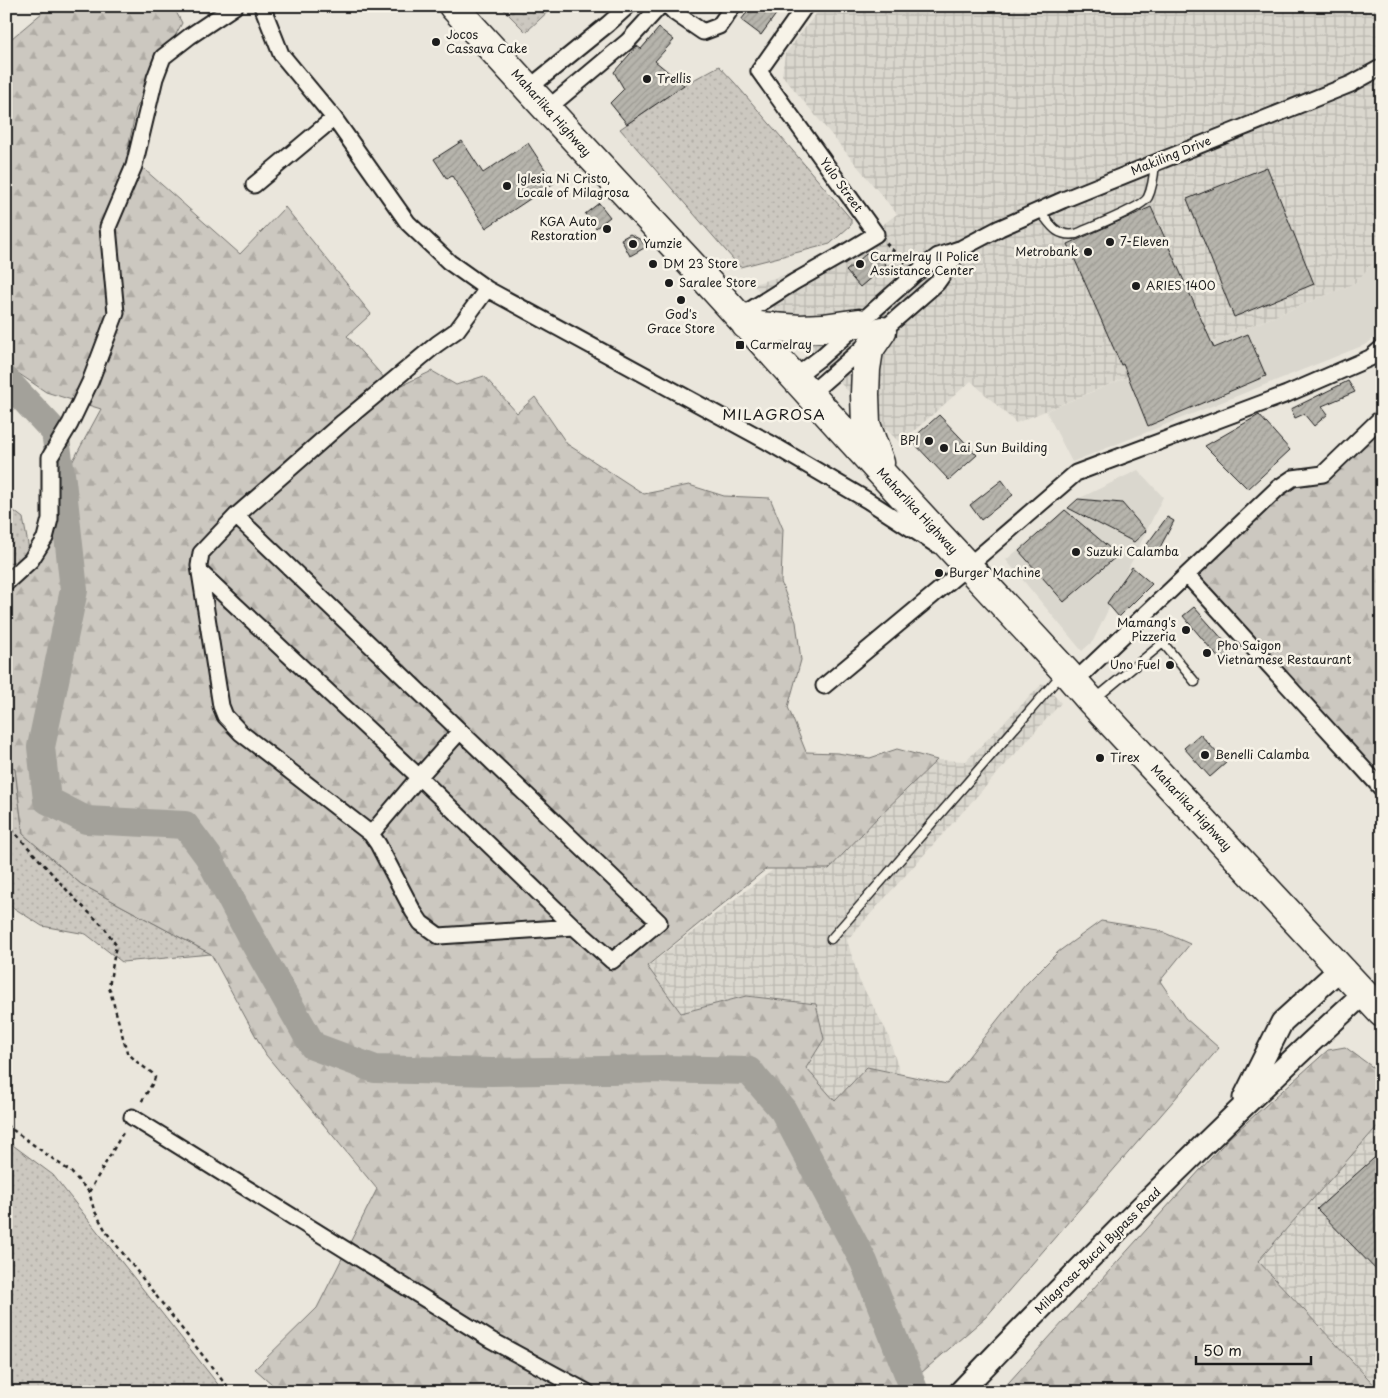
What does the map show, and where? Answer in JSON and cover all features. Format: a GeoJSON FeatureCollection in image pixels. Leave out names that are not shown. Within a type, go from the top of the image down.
{"type":"FeatureCollection","features":[{"type":"Feature","properties":{"kind":"highway","name":"Maharlika Highway"},"geometry":{"type":"LineString","coordinates":[[453,6],[1092,702],[1382,1014]]}},
{"type":"Feature","properties":{"kind":"highway"},"geometry":{"type":"LineString","coordinates":[[742,321],[800,329],[870,327],[870,350],[866,369],[866,424],[886,478]]}},
{"type":"Feature","properties":{"kind":"main road","name":"Milagrosa-Bucal Bypass Road"},"geometry":{"type":"LineString","coordinates":[[1238,1111],[1282,1022],[1340,968]]}},
{"type":"Feature","properties":{"kind":"main road","name":"Milagrosa-Bucal Bypass Road"},"geometry":{"type":"LineString","coordinates":[[960,1392],[1238,1111],[1363,994]]}},
{"type":"Feature","properties":{"kind":"street"},"geometry":{"type":"LineString","coordinates":[[6,583],[31,560],[45,538],[50,519],[50,457],[70,424],[90,382],[116,313],[108,227],[134,166],[160,64],[163,57],[190,36],[235,6]]}},
{"type":"Feature","properties":{"kind":"street"},"geometry":{"type":"LineString","coordinates":[[262,6],[282,54],[334,118],[408,223],[449,262],[487,289],[768,442],[867,500],[968,566]]}},
{"type":"Feature","properties":{"kind":"street"},"geometry":{"type":"LineString","coordinates":[[528,88],[628,6]]}},
{"type":"Feature","properties":{"kind":"street"},"geometry":{"type":"LineString","coordinates":[[547,109],[628,41],[660,6]]}},
{"type":"Feature","properties":{"kind":"street"},"geometry":{"type":"LineString","coordinates":[[668,6],[703,32],[719,26],[733,6]]}},
{"type":"Feature","properties":{"kind":"street","name":"Yulo Street"},"geometry":{"type":"LineString","coordinates":[[805,6],[759,71],[876,234]]}},
{"type":"Feature","properties":{"kind":"street","name":"Makiling Drive"},"geometry":{"type":"LineString","coordinates":[[802,386],[870,327],[915,274],[938,256],[962,248],[1000,228],[1155,163],[1351,84],[1382,67]]}},
{"type":"Feature","properties":{"kind":"street"},"geometry":{"type":"LineString","coordinates":[[254,185],[334,118]]}},
{"type":"Feature","properties":{"kind":"street"},"geometry":{"type":"LineString","coordinates":[[742,321],[794,282],[876,234]]}},
{"type":"Feature","properties":{"kind":"street","name":"Makiling Drive"},"geometry":{"type":"LineString","coordinates":[[802,386],[820,358],[937,283],[962,248]]}},
{"type":"Feature","properties":{"kind":"street"},"geometry":{"type":"LineString","coordinates":[[487,289],[457,330],[437,344],[343,422],[236,516],[201,553],[200,572],[221,706],[225,716],[241,733],[371,834],[421,923],[439,936],[574,927]]}},
{"type":"Feature","properties":{"kind":"street"},"geometry":{"type":"LineString","coordinates":[[824,686],[1076,473],[1287,394],[1370,358],[1382,348]]}},
{"type":"Feature","properties":{"kind":"street"},"geometry":{"type":"LineString","coordinates":[[1069,676],[1187,575],[1278,488],[1293,478],[1323,474],[1382,417]]}},
{"type":"Feature","properties":{"kind":"street"},"geometry":{"type":"LineString","coordinates":[[200,572],[419,776],[574,927],[612,961],[659,922],[236,516]]}},
{"type":"Feature","properties":{"kind":"street"},"geometry":{"type":"LineString","coordinates":[[1187,575],[1382,789]]}},
{"type":"Feature","properties":{"kind":"street"},"geometry":{"type":"LineString","coordinates":[[371,834],[419,776],[460,731]]}},
{"type":"Feature","properties":{"kind":"street"},"geometry":{"type":"LineString","coordinates":[[132,1117],[491,1340],[587,1392]]}},
{"type":"Feature","properties":{"kind":"lane"},"geometry":{"type":"LineString","coordinates":[[1040,211],[1053,228],[1065,236],[1076,234],[1136,207],[1148,199],[1152,187],[1155,163]]}},
{"type":"Feature","properties":{"kind":"lane"},"geometry":{"type":"LineString","coordinates":[[1092,702],[1163,642],[1195,682]]}},
{"type":"Feature","properties":{"kind":"lane"},"geometry":{"type":"LineString","coordinates":[[831,939],[1069,676]]}},
{"type":"Feature","properties":{"kind":"path"},"geometry":{"type":"LineString","coordinates":[[876,234],[915,274]]}},
{"type":"Feature","properties":{"kind":"path"},"geometry":{"type":"LineString","coordinates":[[6,823],[74,898],[104,927],[116,944],[109,987],[127,1052],[155,1077],[88,1192]]}},
{"type":"Feature","properties":{"kind":"path"},"geometry":{"type":"LineString","coordinates":[[6,1125],[71,1172],[88,1192],[94,1210],[107,1233],[233,1392]]}},
{"type":"Feature","properties":{"kind":"shaded area"},"geometry":{"type":"Polygon","coordinates":[[[822,6],[1382,6],[1382,253],[1355,283],[1016,423],[971,381],[900,443],[820,363],[753,284],[834,261],[897,214],[782,75],[785,54],[822,6]]]}},
{"type":"Feature","properties":{"kind":"shaded area"},"geometry":{"type":"Polygon","coordinates":[[[1382,253],[1382,331],[1367,344],[1072,462],[1046,411],[1355,283],[1382,253]]]}},
{"type":"Feature","properties":{"kind":"shaded area","name":"Suzuki Calamba"},"geometry":{"type":"Polygon","coordinates":[[[1138,470],[1163,497],[1093,641],[1082,651],[1006,560],[1078,499],[1138,470]]]}},
{"type":"Feature","properties":{"kind":"shaded area"},"geometry":{"type":"Polygon","coordinates":[[[1043,683],[1061,703],[847,940],[859,980],[888,1034],[900,1074],[867,1067],[835,1101],[806,1068],[824,1039],[746,996],[681,1013],[647,967],[774,869],[829,869],[878,817],[937,760],[966,761],[1043,683]]]}},
{"type":"Feature","properties":{"kind":"shaded area"},"geometry":{"type":"Polygon","coordinates":[[[1382,1121],[1382,1392],[1258,1261],[1382,1121]]]}},
{"type":"Feature","properties":{"kind":"green space"},"geometry":{"type":"Polygon","coordinates":[[[78,6],[173,6],[182,23],[136,109],[127,154],[240,254],[285,207],[371,314],[347,336],[394,389],[432,371],[456,385],[484,376],[517,413],[535,397],[567,444],[644,494],[689,485],[724,496],[770,498],[783,529],[781,582],[796,622],[801,660],[788,707],[806,752],[837,753],[870,758],[897,749],[937,760],[878,817],[829,869],[766,869],[647,966],[681,1013],[746,996],[816,1004],[824,1039],[806,1068],[835,1101],[867,1067],[947,1084],[1025,985],[1058,952],[1101,921],[1158,930],[1190,944],[1160,981],[1185,1018],[1219,1048],[986,1317],[899,1392],[281,1392],[255,1369],[317,1308],[377,1189],[266,1055],[211,954],[81,884],[23,834],[15,769],[6,763],[6,563],[31,560],[62,481],[101,409],[46,392],[6,365],[6,43],[49,7],[71,10],[78,6]]]}},
{"type":"Feature","properties":{"kind":"green space"},"geometry":{"type":"Polygon","coordinates":[[[500,6],[554,6],[526,32],[500,6]]]}},
{"type":"Feature","properties":{"kind":"green space"},"geometry":{"type":"Polygon","coordinates":[[[719,66],[851,219],[851,225],[830,244],[740,267],[620,129],[684,85],[719,66]]]}},
{"type":"Feature","properties":{"kind":"green space"},"geometry":{"type":"Polygon","coordinates":[[[1382,415],[1382,785],[1191,577],[1276,489],[1317,475],[1382,415]]]}},
{"type":"Feature","properties":{"kind":"green space"},"geometry":{"type":"Polygon","coordinates":[[[6,505],[23,518],[31,560],[6,563],[6,505]]]}},
{"type":"Feature","properties":{"kind":"green space"},"geometry":{"type":"Polygon","coordinates":[[[6,763],[15,769],[23,834],[81,884],[211,954],[122,962],[86,934],[42,926],[6,903],[6,763]]]}},
{"type":"Feature","properties":{"kind":"green space"},"geometry":{"type":"Polygon","coordinates":[[[1345,1047],[1382,1074],[1382,1121],[1258,1261],[1381,1392],[1000,1392],[1229,1138],[1328,1050],[1345,1047]]]}},
{"type":"Feature","properties":{"kind":"green space"},"geometry":{"type":"Polygon","coordinates":[[[6,1140],[53,1175],[224,1392],[16,1392],[6,1379],[6,1140]]]}},
{"type":"Feature","properties":{"kind":"building"},"geometry":{"type":"Polygon","coordinates":[[[752,6],[782,6],[761,35],[741,20],[752,6]]]}},
{"type":"Feature","properties":{"kind":"building","name":"Trellis"},"geometry":{"type":"Polygon","coordinates":[[[659,28],[674,40],[655,61],[684,85],[627,124],[610,103],[624,89],[614,72],[637,46],[641,49],[659,28]]]}},
{"type":"Feature","properties":{"kind":"building","name":"Iglesia Ni Cristo, Locale of Milagrosa"},"geometry":{"type":"Polygon","coordinates":[[[462,141],[483,173],[528,143],[554,183],[486,228],[452,176],[447,179],[434,159],[462,141]]]}},
{"type":"Feature","properties":{"kind":"building"},"geometry":{"type":"Polygon","coordinates":[[[1267,167],[1314,284],[1234,317],[1187,199],[1267,167]]]}},
{"type":"Feature","properties":{"kind":"building"},"geometry":{"type":"Polygon","coordinates":[[[599,203],[610,217],[596,228],[585,214],[599,203]]]}},
{"type":"Feature","properties":{"kind":"building","name":"ARIES 1400"},"geometry":{"type":"Polygon","coordinates":[[[1151,207],[1214,348],[1248,334],[1266,376],[1148,426],[1123,364],[1121,365],[1068,244],[1151,207]]]}},
{"type":"Feature","properties":{"kind":"building","name":"Yumzie"},"geometry":{"type":"Polygon","coordinates":[[[630,234],[641,240],[646,247],[630,256],[621,239],[630,234]]]}},
{"type":"Feature","properties":{"kind":"building"},"geometry":{"type":"Polygon","coordinates":[[[872,249],[886,265],[860,287],[846,271],[872,249]]]}},
{"type":"Feature","properties":{"kind":"building"},"geometry":{"type":"Polygon","coordinates":[[[1348,381],[1355,392],[1322,406],[1328,414],[1314,426],[1304,414],[1295,418],[1291,409],[1348,381]]]}},
{"type":"Feature","properties":{"kind":"building","name":"Lai Sun Building"},"geometry":{"type":"Polygon","coordinates":[[[939,415],[977,455],[949,480],[911,440],[939,415]]]}},
{"type":"Feature","properties":{"kind":"building"},"geometry":{"type":"Polygon","coordinates":[[[1259,415],[1290,450],[1248,489],[1205,446],[1259,415]]]}},
{"type":"Feature","properties":{"kind":"building"},"geometry":{"type":"Polygon","coordinates":[[[1002,480],[1013,495],[981,520],[970,505],[1002,480]]]}},
{"type":"Feature","properties":{"kind":"building"},"geometry":{"type":"Polygon","coordinates":[[[1078,499],[1122,503],[1146,531],[1134,542],[1068,508],[1078,499]]]}},
{"type":"Feature","properties":{"kind":"building"},"geometry":{"type":"Polygon","coordinates":[[[1065,510],[1118,555],[1064,602],[1019,551],[1065,510]]]}},
{"type":"Feature","properties":{"kind":"building"},"geometry":{"type":"Polygon","coordinates":[[[1167,517],[1174,521],[1157,553],[1145,547],[1167,517]]]}},
{"type":"Feature","properties":{"kind":"building"},"geometry":{"type":"Polygon","coordinates":[[[1132,567],[1152,584],[1119,617],[1107,603],[1132,567]]]}},
{"type":"Feature","properties":{"kind":"building"},"geometry":{"type":"Polygon","coordinates":[[[1194,607],[1233,651],[1221,661],[1183,616],[1194,607]]]}},
{"type":"Feature","properties":{"kind":"building","name":"Benelli Calamba"},"geometry":{"type":"Polygon","coordinates":[[[1200,734],[1226,763],[1210,777],[1184,748],[1200,734]]]}},
{"type":"Feature","properties":{"kind":"building"},"geometry":{"type":"Polygon","coordinates":[[[1382,1151],[1382,1276],[1317,1209],[1382,1151]]]}},
{"type":"Feature","properties":{"kind":"waterway"},"geometry":{"type":"LineString","coordinates":[[6,380],[55,432],[74,590],[41,747],[47,800],[86,820],[185,825],[208,856],[252,939],[313,1046],[375,1069],[492,1072],[662,1069],[749,1071],[783,1110],[864,1262],[915,1392]]}},
{"type":"Feature","properties":{"kind":"place","name":"Jocos Cassava Cake"},"geometry":{"type":"Point","coordinates":[436,42]}},
{"type":"Feature","properties":{"kind":"place","name":"Trellis"},"geometry":{"type":"Point","coordinates":[647,79]}},
{"type":"Feature","properties":{"kind":"place","name":"Iglesia Ni Cristo, Locale of Milagrosa"},"geometry":{"type":"Point","coordinates":[507,186]}},
{"type":"Feature","properties":{"kind":"place","name":"KGA Auto Restoration"},"geometry":{"type":"Point","coordinates":[607,229]}},
{"type":"Feature","properties":{"kind":"place","name":"7-Eleven"},"geometry":{"type":"Point","coordinates":[1110,242]}},
{"type":"Feature","properties":{"kind":"place","name":"Yumzie"},"geometry":{"type":"Point","coordinates":[633,244]}},
{"type":"Feature","properties":{"kind":"place","name":"Metrobank"},"geometry":{"type":"Point","coordinates":[1088,252]}},
{"type":"Feature","properties":{"kind":"place","name":"DM 23 Store"},"geometry":{"type":"Point","coordinates":[653,264]}},
{"type":"Feature","properties":{"kind":"place","name":"Carmelray II Police Assistance Center"},"geometry":{"type":"Point","coordinates":[860,264]}},
{"type":"Feature","properties":{"kind":"place","name":"Saralee Store"},"geometry":{"type":"Point","coordinates":[669,283]}},
{"type":"Feature","properties":{"kind":"place","name":"ARIES 1400"},"geometry":{"type":"Point","coordinates":[1136,286]}},
{"type":"Feature","properties":{"kind":"place","name":"God's Grace Store"},"geometry":{"type":"Point","coordinates":[681,300]}},
{"type":"Feature","properties":{"kind":"place","name":"Carmelray"},"geometry":{"type":"Point","coordinates":[740,345]}},
{"type":"Feature","properties":{"kind":"place","name":"BPI"},"geometry":{"type":"Point","coordinates":[929,441]}},
{"type":"Feature","properties":{"kind":"place","name":"Lai Sun Building"},"geometry":{"type":"Point","coordinates":[944,448]}},
{"type":"Feature","properties":{"kind":"place","name":"Suzuki Calamba"},"geometry":{"type":"Point","coordinates":[1076,552]}},
{"type":"Feature","properties":{"kind":"place","name":"Burger Machine"},"geometry":{"type":"Point","coordinates":[939,573]}},
{"type":"Feature","properties":{"kind":"place","name":"Mamang's Pizzeria"},"geometry":{"type":"Point","coordinates":[1186,630]}},
{"type":"Feature","properties":{"kind":"place","name":"Pho Saigon Vietnamese Restaurant"},"geometry":{"type":"Point","coordinates":[1207,653]}},
{"type":"Feature","properties":{"kind":"place","name":"Uno Fuel"},"geometry":{"type":"Point","coordinates":[1170,665]}},
{"type":"Feature","properties":{"kind":"place","name":"Benelli Calamba"},"geometry":{"type":"Point","coordinates":[1205,755]}},
{"type":"Feature","properties":{"kind":"place","name":"Tirex"},"geometry":{"type":"Point","coordinates":[1100,758]}},
{"type":"Feature","properties":{"kind":"district","name":"MILAGROSA"},"geometry":{"type":"Point","coordinates":[774,415]}}]}
